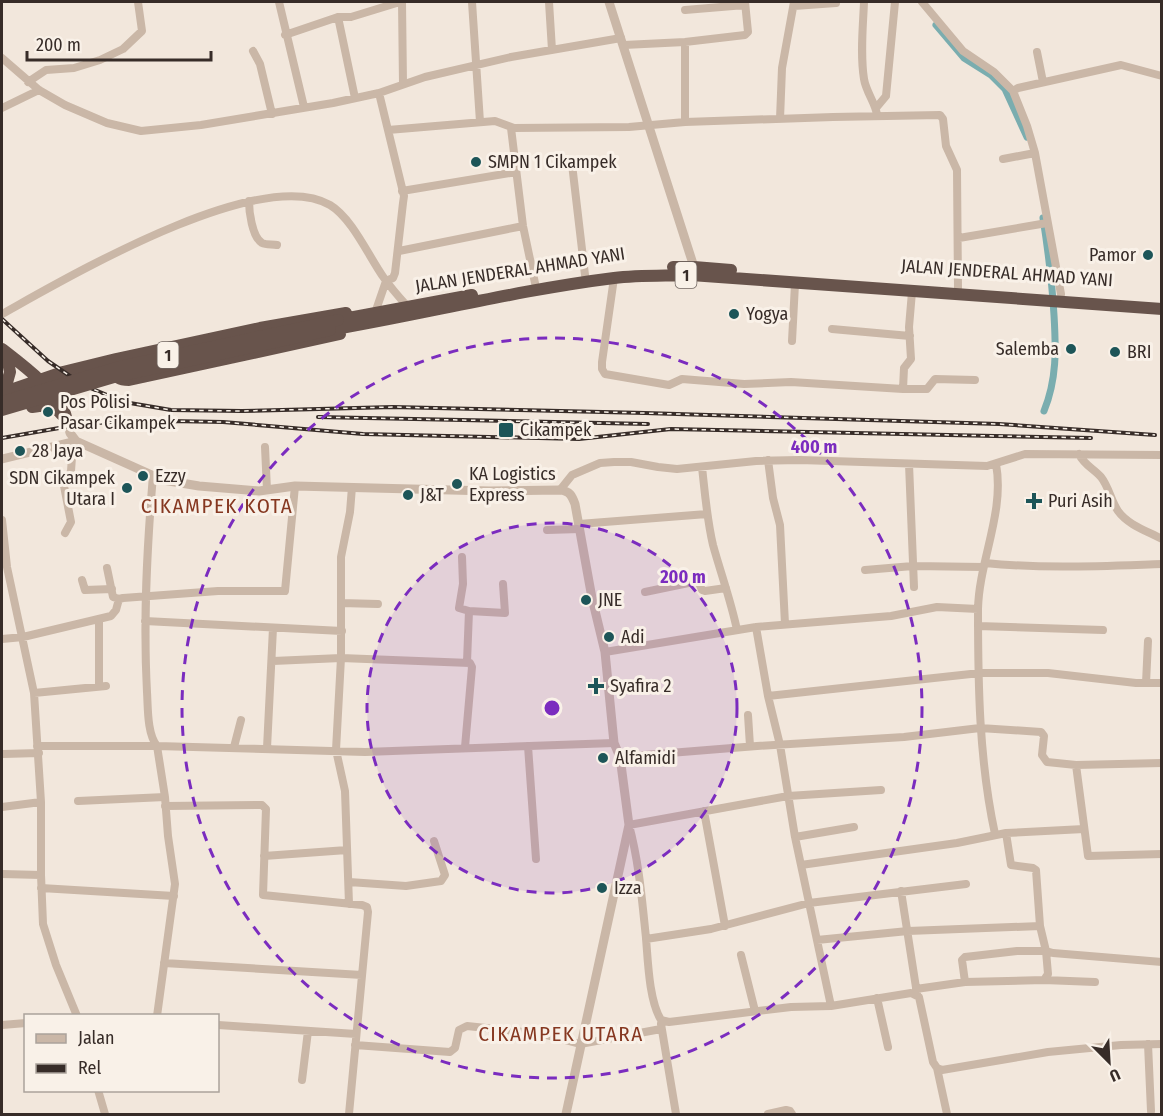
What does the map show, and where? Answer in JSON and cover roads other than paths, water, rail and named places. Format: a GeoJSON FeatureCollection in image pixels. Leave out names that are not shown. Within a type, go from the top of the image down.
{"type":"FeatureCollection","features":[{"type":"Feature","properties":{"kind":"highway","name":"JALAN JENDERAL AHMAD YANI"},"geometry":{"type":"LineString","coordinates":[[2,396],[123,366],[361,315],[380,317],[407,306],[629,269],[958,288],[1161,309]]}},
{"type":"Feature","properties":{"kind":"highway","name":"JALAN JENDERAL AHMAD YANI"},"geometry":{"type":"LineString","coordinates":[[2,410],[114,377],[380,317],[614,278],[692,271],[795,284],[912,292],[1161,301]]}},
{"type":"Feature","properties":{"kind":"highway"},"geometry":{"type":"LineString","coordinates":[[2,396],[39,380],[116,359],[343,312],[361,315]]}},
{"type":"Feature","properties":{"kind":"highway"},"geometry":{"type":"LineString","coordinates":[[116,359],[113,370],[117,378],[129,380],[352,332],[380,317]]}},
{"type":"Feature","properties":{"kind":"highway"},"geometry":{"type":"LineString","coordinates":[[4,350],[10,372],[2,396],[5,405],[16,412]]}},
{"type":"Feature","properties":{"kind":"highway"},"geometry":{"type":"LineString","coordinates":[[4,350],[39,380],[62,406],[66,417]]}},
{"type":"Feature","properties":{"kind":"highway"},"geometry":{"type":"LineString","coordinates":[[2,416],[32,407],[54,397]]}},
{"type":"Feature","properties":{"kind":"highway"},"geometry":{"type":"LineString","coordinates":[[32,407],[50,405],[66,417]]}},
{"type":"Feature","properties":{"kind":"street"},"geometry":{"type":"LineString","coordinates":[[28,82],[46,70],[79,67],[123,49],[142,31],[138,2]]}},
{"type":"Feature","properties":{"kind":"street"},"geometry":{"type":"LineString","coordinates":[[279,2],[285,35],[304,107]]}},
{"type":"Feature","properties":{"kind":"street"},"geometry":{"type":"LineString","coordinates":[[285,35],[338,17],[351,17],[401,2],[403,84]]}},
{"type":"Feature","properties":{"kind":"street"},"geometry":{"type":"LineString","coordinates":[[472,2],[480,122]]}},
{"type":"Feature","properties":{"kind":"street"},"geometry":{"type":"LineString","coordinates":[[549,2],[552,50]]}},
{"type":"Feature","properties":{"kind":"street"},"geometry":{"type":"LineString","coordinates":[[609,2],[692,271]]}},
{"type":"Feature","properties":{"kind":"street"},"geometry":{"type":"LineString","coordinates":[[864,2],[863,71],[870,101],[876,112]]}},
{"type":"Feature","properties":{"kind":"street"},"geometry":{"type":"LineString","coordinates":[[876,112],[886,96],[895,2]]}},
{"type":"Feature","properties":{"kind":"street"},"geometry":{"type":"LineString","coordinates":[[922,2],[963,51],[994,72],[1012,91],[1027,126],[1033,154],[1045,223],[1054,297]]}},
{"type":"Feature","properties":{"kind":"street"},"geometry":{"type":"LineString","coordinates":[[2,58],[39,90],[81,113],[141,131],[201,125],[355,98],[379,93],[425,77],[552,50],[623,42],[685,42],[747,34],[745,3],[685,10]]}},
{"type":"Feature","properties":{"kind":"street"},"geometry":{"type":"LineString","coordinates":[[780,119],[782,68],[794,4],[836,3]]}},
{"type":"Feature","properties":{"kind":"street"},"geometry":{"type":"LineString","coordinates":[[338,17],[355,98]]}},
{"type":"Feature","properties":{"kind":"street"},"geometry":{"type":"LineString","coordinates":[[685,42],[685,122]]}},
{"type":"Feature","properties":{"kind":"street"},"geometry":{"type":"LineString","coordinates":[[253,51],[263,73],[272,114]]}},
{"type":"Feature","properties":{"kind":"street"},"geometry":{"type":"LineString","coordinates":[[1037,52],[1043,82]]}},
{"type":"Feature","properties":{"kind":"street"},"geometry":{"type":"LineString","coordinates":[[1012,91],[1121,65],[1161,76]]}},
{"type":"Feature","properties":{"kind":"street"},"geometry":{"type":"LineString","coordinates":[[2,108],[39,90]]}},
{"type":"Feature","properties":{"kind":"street"},"geometry":{"type":"LineString","coordinates":[[379,93],[404,203],[395,273],[393,279],[386,281]]}},
{"type":"Feature","properties":{"kind":"street"},"geometry":{"type":"LineString","coordinates":[[387,130],[495,121],[511,128],[648,126],[876,112],[942,116],[946,146],[957,170],[958,288]]}},
{"type":"Feature","properties":{"kind":"street"},"geometry":{"type":"LineString","coordinates":[[511,128],[523,226],[535,283]]}},
{"type":"Feature","properties":{"kind":"street"},"geometry":{"type":"LineString","coordinates":[[1003,159],[1033,154]]}},
{"type":"Feature","properties":{"kind":"street"},"geometry":{"type":"LineString","coordinates":[[572,164],[585,275]]}},
{"type":"Feature","properties":{"kind":"street"},"geometry":{"type":"LineString","coordinates":[[402,191],[516,172]]}},
{"type":"Feature","properties":{"kind":"street"},"geometry":{"type":"LineString","coordinates":[[2,314],[119,250],[208,214],[267,197],[306,198],[328,204],[349,223],[386,281],[407,306]]}},
{"type":"Feature","properties":{"kind":"street"},"geometry":{"type":"LineString","coordinates":[[249,201],[250,218],[260,241],[264,244],[277,245]]}},
{"type":"Feature","properties":{"kind":"street"},"geometry":{"type":"LineString","coordinates":[[959,238],[1045,223]]}},
{"type":"Feature","properties":{"kind":"street"},"geometry":{"type":"LineString","coordinates":[[399,251],[523,226]]}},
{"type":"Feature","properties":{"kind":"street"},"geometry":{"type":"LineString","coordinates":[[614,278],[602,362],[602,369],[606,374],[669,385],[682,379],[744,384],[791,382],[903,389],[927,388],[935,379],[975,380]]}},
{"type":"Feature","properties":{"kind":"street"},"geometry":{"type":"LineString","coordinates":[[380,317],[386,281]]}},
{"type":"Feature","properties":{"kind":"street"},"geometry":{"type":"LineString","coordinates":[[792,341],[795,284]]}},
{"type":"Feature","properties":{"kind":"street"},"geometry":{"type":"LineString","coordinates":[[903,389],[904,368],[911,359],[912,292]]}},
{"type":"Feature","properties":{"kind":"street"},"geometry":{"type":"LineString","coordinates":[[832,329],[910,336]]}},
{"type":"Feature","properties":{"kind":"street"},"geometry":{"type":"LineString","coordinates":[[65,534],[71,522],[64,486],[71,471],[74,442],[66,417]]}},
{"type":"Feature","properties":{"kind":"street"},"geometry":{"type":"LineString","coordinates":[[2,459],[74,442],[163,480],[199,486],[267,490],[296,486],[568,491],[571,494],[580,527],[592,597],[605,652],[614,742],[620,757],[629,825],[636,852],[652,989],[661,1020],[676,1114]]}},
{"type":"Feature","properties":{"kind":"street"},"geometry":{"type":"LineString","coordinates":[[265,447],[267,490]]}},
{"type":"Feature","properties":{"kind":"street"},"geometry":{"type":"LineString","coordinates":[[560,490],[572,475],[600,463],[631,462],[658,467],[702,467],[768,460],[971,466],[996,464],[1025,454],[1161,455]]}},
{"type":"Feature","properties":{"kind":"street"},"geometry":{"type":"LineString","coordinates":[[1079,454],[1086,465],[1103,479],[1114,505],[1122,516],[1161,539]]}},
{"type":"Feature","properties":{"kind":"street"},"geometry":{"type":"LineString","coordinates":[[768,460],[773,498],[780,525],[785,624]]}},
{"type":"Feature","properties":{"kind":"street"},"geometry":{"type":"LineString","coordinates":[[909,464],[914,587]]}},
{"type":"Feature","properties":{"kind":"street"},"geometry":{"type":"LineString","coordinates":[[995,834],[987,795],[980,728],[978,590],[996,504],[998,479],[996,464]]}},
{"type":"Feature","properties":{"kind":"street"},"geometry":{"type":"LineString","coordinates":[[702,467],[713,545],[737,630]]}},
{"type":"Feature","properties":{"kind":"street"},"geometry":{"type":"LineString","coordinates":[[153,475],[145,595],[148,706],[152,737],[157,746],[175,874],[157,1014]]}},
{"type":"Feature","properties":{"kind":"street"},"geometry":{"type":"LineString","coordinates":[[107,568],[113,597],[119,599],[145,595],[218,591],[285,591],[296,486]]}},
{"type":"Feature","properties":{"kind":"street"},"geometry":{"type":"LineString","coordinates":[[349,904],[345,791],[336,750],[342,631],[341,557],[350,512],[352,487]]}},
{"type":"Feature","properties":{"kind":"street"},"geometry":{"type":"LineString","coordinates":[[547,530],[707,514]]}},
{"type":"Feature","properties":{"kind":"street"},"geometry":{"type":"LineString","coordinates":[[2,520],[4,567],[23,637],[34,693],[41,802],[41,888],[46,937],[76,1014]]}},
{"type":"Feature","properties":{"kind":"street"},"geometry":{"type":"LineString","coordinates":[[462,557],[463,584],[459,608],[469,611],[505,613],[503,584]]}},
{"type":"Feature","properties":{"kind":"street"},"geometry":{"type":"LineString","coordinates":[[865,570],[913,566],[1063,567],[1161,564]]}},
{"type":"Feature","properties":{"kind":"street"},"geometry":{"type":"LineString","coordinates":[[82,580],[85,590],[112,589]]}},
{"type":"Feature","properties":{"kind":"street"},"geometry":{"type":"LineString","coordinates":[[645,592],[698,581],[702,590],[705,591],[726,588]]}},
{"type":"Feature","properties":{"kind":"street"},"geometry":{"type":"LineString","coordinates":[[2,639],[23,637],[114,614],[119,599]]}},
{"type":"Feature","properties":{"kind":"street"},"geometry":{"type":"LineString","coordinates":[[341,603],[378,604]]}},
{"type":"Feature","properties":{"kind":"street"},"geometry":{"type":"LineString","coordinates":[[605,652],[756,627],[891,616],[938,607],[978,609]]}},
{"type":"Feature","properties":{"kind":"street"},"geometry":{"type":"LineString","coordinates":[[467,662],[469,611]]}},
{"type":"Feature","properties":{"kind":"street"},"geometry":{"type":"LineString","coordinates":[[34,693],[103,686],[99,619]]}},
{"type":"Feature","properties":{"kind":"street"},"geometry":{"type":"LineString","coordinates":[[145,621],[342,631]]}},
{"type":"Feature","properties":{"kind":"street"},"geometry":{"type":"LineString","coordinates":[[978,626],[1103,630]]}},
{"type":"Feature","properties":{"kind":"street"},"geometry":{"type":"LineString","coordinates":[[756,627],[768,696],[780,745],[795,837],[831,1006]]}},
{"type":"Feature","properties":{"kind":"street"},"geometry":{"type":"LineString","coordinates":[[267,748],[273,628]]}},
{"type":"Feature","properties":{"kind":"street"},"geometry":{"type":"LineString","coordinates":[[1146,683],[1148,641]]}},
{"type":"Feature","properties":{"kind":"street"},"geometry":{"type":"LineString","coordinates":[[273,661],[341,658],[467,662],[472,667],[465,747]]}},
{"type":"Feature","properties":{"kind":"street"},"geometry":{"type":"LineString","coordinates":[[768,696],[908,679],[980,673],[1048,673],[1161,683]]}},
{"type":"Feature","properties":{"kind":"street"},"geometry":{"type":"LineString","coordinates":[[748,715],[750,746]]}},
{"type":"Feature","properties":{"kind":"street"},"geometry":{"type":"LineString","coordinates":[[234,747],[241,720]]}},
{"type":"Feature","properties":{"kind":"street"},"geometry":{"type":"LineString","coordinates":[[620,757],[750,746],[904,737],[980,728],[1038,731],[1044,736],[1042,754],[1044,761],[1076,765],[1161,763]]}},
{"type":"Feature","properties":{"kind":"street"},"geometry":{"type":"LineString","coordinates":[[3,754],[75,744],[365,752],[614,742]]}},
{"type":"Feature","properties":{"kind":"street"},"geometry":{"type":"LineString","coordinates":[[528,746],[536,859]]}},
{"type":"Feature","properties":{"kind":"street"},"geometry":{"type":"LineString","coordinates":[[1076,765],[1088,856],[1161,854]]}},
{"type":"Feature","properties":{"kind":"street"},"geometry":{"type":"LineString","coordinates":[[629,825],[788,796],[881,790]]}},
{"type":"Feature","properties":{"kind":"street"},"geometry":{"type":"LineString","coordinates":[[78,801],[165,797]]}},
{"type":"Feature","properties":{"kind":"street"},"geometry":{"type":"LineString","coordinates":[[2,807],[41,802]]}},
{"type":"Feature","properties":{"kind":"street"},"geometry":{"type":"LineString","coordinates":[[165,806],[262,805],[266,809],[262,892],[265,896],[365,906],[368,912],[349,1114]]}},
{"type":"Feature","properties":{"kind":"street"},"geometry":{"type":"LineString","coordinates":[[704,811],[725,926]]}},
{"type":"Feature","properties":{"kind":"street"},"geometry":{"type":"LineString","coordinates":[[566,1114],[629,825]]}},
{"type":"Feature","properties":{"kind":"street"},"geometry":{"type":"LineString","coordinates":[[795,837],[854,827]]}},
{"type":"Feature","properties":{"kind":"street"},"geometry":{"type":"LineString","coordinates":[[801,865],[957,843],[995,834],[1084,829]]}},
{"type":"Feature","properties":{"kind":"street"},"geometry":{"type":"LineString","coordinates":[[1006,833],[1011,865],[1036,870],[1040,926],[1046,951],[1048,974],[1044,980]]}},
{"type":"Feature","properties":{"kind":"street"},"geometry":{"type":"LineString","coordinates":[[349,882],[406,886],[441,881],[445,875],[434,841]]}},
{"type":"Feature","properties":{"kind":"street"},"geometry":{"type":"LineString","coordinates":[[264,856],[347,850]]}},
{"type":"Feature","properties":{"kind":"street"},"geometry":{"type":"LineString","coordinates":[[2,874],[41,875]]}},
{"type":"Feature","properties":{"kind":"street"},"geometry":{"type":"LineString","coordinates":[[646,939],[725,926],[809,903],[966,884]]}},
{"type":"Feature","properties":{"kind":"street"},"geometry":{"type":"LineString","coordinates":[[41,888],[174,896]]}},
{"type":"Feature","properties":{"kind":"street"},"geometry":{"type":"LineString","coordinates":[[901,891],[917,992],[947,1114]]}},
{"type":"Feature","properties":{"kind":"street"},"geometry":{"type":"LineString","coordinates":[[817,940],[908,931],[1040,926]]}},
{"type":"Feature","properties":{"kind":"street"},"geometry":{"type":"LineString","coordinates":[[965,982],[962,960],[965,957],[1017,951],[1046,951],[1161,962]]}},
{"type":"Feature","properties":{"kind":"street"},"geometry":{"type":"LineString","coordinates":[[741,956],[755,1011]]}},
{"type":"Feature","properties":{"kind":"street"},"geometry":{"type":"LineString","coordinates":[[164,963],[362,975]]}},
{"type":"Feature","properties":{"kind":"street"},"geometry":{"type":"LineString","coordinates":[[661,1020],[669,1022],[755,1011],[831,1006],[965,982],[1044,980],[1095,982]]}},
{"type":"Feature","properties":{"kind":"street"},"geometry":{"type":"LineString","coordinates":[[877,999],[888,1047]]}},
{"type":"Feature","properties":{"kind":"street"},"geometry":{"type":"LineString","coordinates":[[2,1025],[24,1023]]}},
{"type":"Feature","properties":{"kind":"street"},"geometry":{"type":"LineString","coordinates":[[219,1025],[356,1034]]}},
{"type":"Feature","properties":{"kind":"street"},"geometry":{"type":"LineString","coordinates":[[355,1045],[450,1052],[455,1048],[459,1029],[466,1026],[542,1034],[580,1044],[661,1029]]}},
{"type":"Feature","properties":{"kind":"street"},"geometry":{"type":"LineString","coordinates":[[302,1080],[308,1031]]}},
{"type":"Feature","properties":{"kind":"street"},"geometry":{"type":"LineString","coordinates":[[1148,1044],[1151,1111]]}},
{"type":"Feature","properties":{"kind":"street"},"geometry":{"type":"LineString","coordinates":[[937,1068],[948,1070],[1047,1052],[1161,1044]]}},
{"type":"Feature","properties":{"kind":"street"},"geometry":{"type":"LineString","coordinates":[[100,1092],[105,1114]]}},
{"type":"Feature","properties":{"kind":"street"},"geometry":{"type":"LineString","coordinates":[[768,1114],[786,1110],[792,1114]]}},
{"type":"Feature","properties":{"kind":"waterway"},"geometry":{"type":"LineString","coordinates":[[936,25],[964,58],[991,75],[1005,89],[1027,137]]}},
{"type":"Feature","properties":{"kind":"waterway"},"geometry":{"type":"LineString","coordinates":[[1043,218],[1051,278],[1055,340],[1055,364],[1044,411]]}},
{"type":"Feature","properties":{"kind":"railway"},"geometry":{"type":"LineString","coordinates":[[2,319],[48,361],[83,385],[124,402],[171,410],[242,411],[393,407],[645,413],[999,424],[1155,435]]}},
{"type":"Feature","properties":{"kind":"railway"},"geometry":{"type":"LineString","coordinates":[[318,417],[648,424]]}},
{"type":"Feature","properties":{"kind":"railway"},"geometry":{"type":"LineString","coordinates":[[2,438],[88,423],[171,421],[223,422],[363,434],[579,439],[671,429],[1091,438]]}},
{"type":"Feature","properties":{"kind":"place","name":"SMPN 1 Cikampek"},"geometry":{"type":"Point","coordinates":[476,162]}},
{"type":"Feature","properties":{"kind":"place","name":"Pamor"},"geometry":{"type":"Point","coordinates":[1148,255]}},
{"type":"Feature","properties":{"kind":"place","name":"Yogya"},"geometry":{"type":"Point","coordinates":[734,314]}},
{"type":"Feature","properties":{"kind":"place","name":"Salemba"},"geometry":{"type":"Point","coordinates":[1071,349]}},
{"type":"Feature","properties":{"kind":"place","name":"BRI"},"geometry":{"type":"Point","coordinates":[1115,352]}},
{"type":"Feature","properties":{"kind":"place","name":"Pos Polisi Pasar Cikampek"},"geometry":{"type":"Point","coordinates":[48,412]}},
{"type":"Feature","properties":{"kind":"place","name":"Cikampek"},"geometry":{"type":"Point","coordinates":[506,430]}},
{"type":"Feature","properties":{"kind":"place","name":"28 Jaya"},"geometry":{"type":"Point","coordinates":[20,451]}},
{"type":"Feature","properties":{"kind":"place","name":"Ezzy"},"geometry":{"type":"Point","coordinates":[143,476]}},
{"type":"Feature","properties":{"kind":"place","name":"KA Logistics Express"},"geometry":{"type":"Point","coordinates":[457,484]}},
{"type":"Feature","properties":{"kind":"place","name":"SDN Cikampek Utara I"},"geometry":{"type":"Point","coordinates":[127,488]}},
{"type":"Feature","properties":{"kind":"place","name":"J&T"},"geometry":{"type":"Point","coordinates":[408,495]}},
{"type":"Feature","properties":{"kind":"place","name":"Puri Asih"},"geometry":{"type":"Point","coordinates":[1034,501]}},
{"type":"Feature","properties":{"kind":"place","name":"JNE"},"geometry":{"type":"Point","coordinates":[586,600]}},
{"type":"Feature","properties":{"kind":"place","name":"Adi"},"geometry":{"type":"Point","coordinates":[609,637]}},
{"type":"Feature","properties":{"kind":"place","name":"Syafira 2"},"geometry":{"type":"Point","coordinates":[596,686]}},
{"type":"Feature","properties":{"kind":"place","name":"Alfamidi"},"geometry":{"type":"Point","coordinates":[603,758]}},
{"type":"Feature","properties":{"kind":"place","name":"Izza"},"geometry":{"type":"Point","coordinates":[602,888]}},
{"type":"Feature","properties":{"kind":"district","name":"CIKAMPEK KOTA"},"geometry":{"type":"Point","coordinates":[217,506]}},
{"type":"Feature","properties":{"kind":"district","name":"CIKAMPEK UTARA"},"geometry":{"type":"Point","coordinates":[561,1034]}}]}
